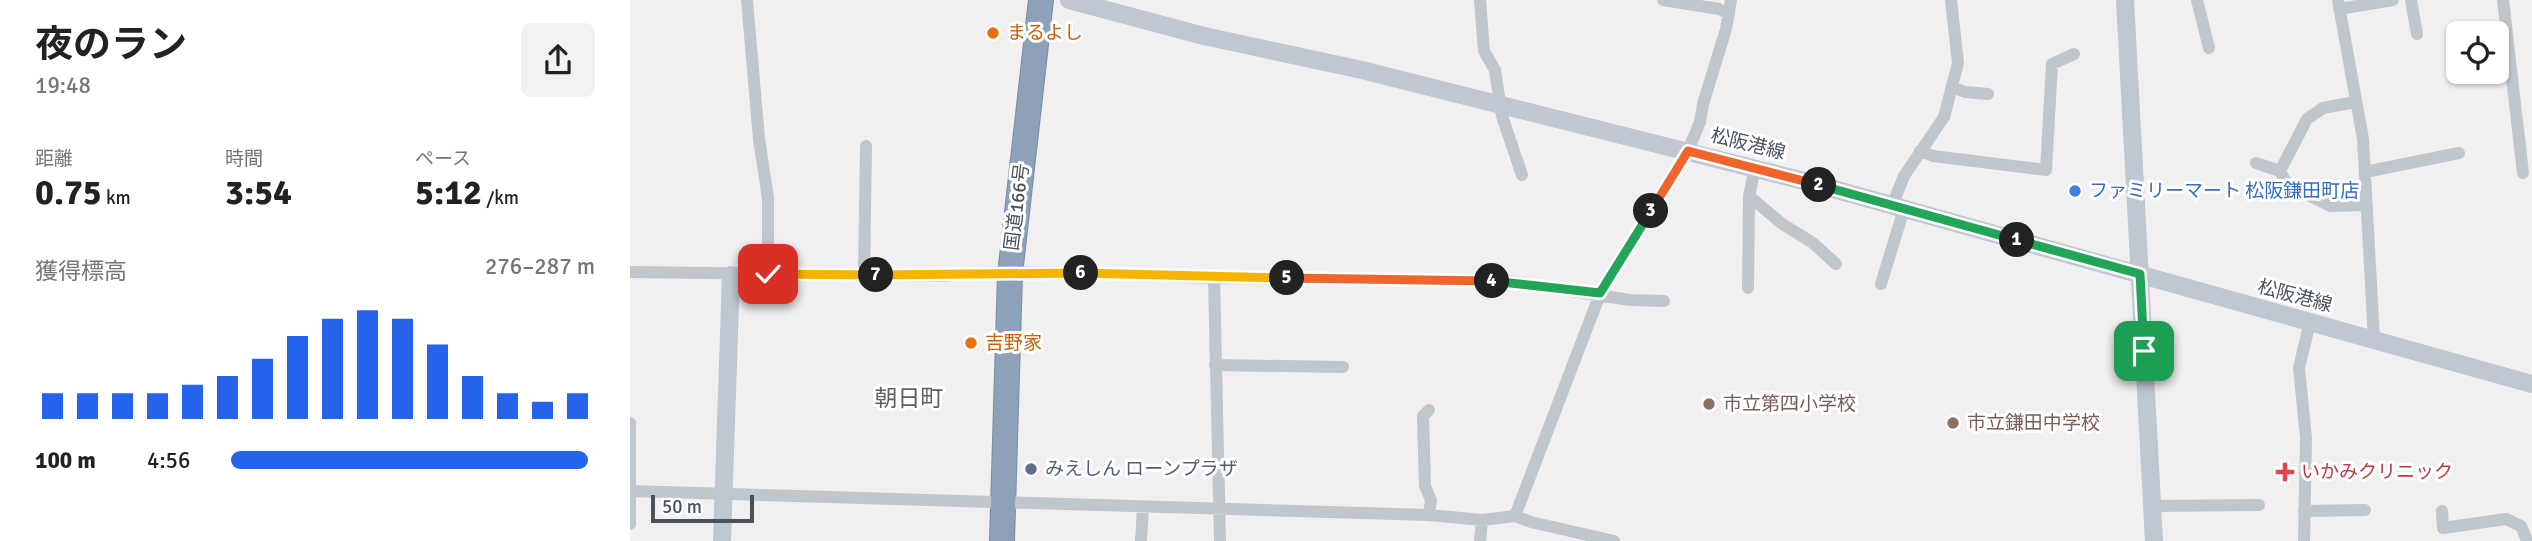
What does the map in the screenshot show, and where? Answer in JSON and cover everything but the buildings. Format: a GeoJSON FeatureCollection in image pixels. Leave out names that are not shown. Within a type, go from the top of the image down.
{"type":"FeatureCollection","features":[{"type":"Feature","properties":{"kind":"highway","name":"国道166号"},"geometry":{"type":"LineString","coordinates":[[1002,541],[1010,274],[1041,0]]}},
{"type":"Feature","properties":{"kind":"main road","name":"松阪港線"},"geometry":{"type":"LineString","coordinates":[[1069,0],[1205,36],[1362,70],[1755,168],[2532,384]]}},
{"type":"Feature","properties":{"kind":"main road"},"geometry":{"type":"LineString","coordinates":[[2126,0],[2154,541]]}},
{"type":"Feature","properties":{"kind":"main road"},"geometry":{"type":"LineString","coordinates":[[722,541],[731,275]]}},
{"type":"Feature","properties":{"kind":"street"},"geometry":{"type":"LineString","coordinates":[[747,0],[768,198],[768,274]]}},
{"type":"Feature","properties":{"kind":"street"},"geometry":{"type":"LineString","coordinates":[[1480,0],[1484,51],[1494,70],[1500,106],[1522,175]]}},
{"type":"Feature","properties":{"kind":"street"},"geometry":{"type":"LineString","coordinates":[[1663,0],[1720,9],[1729,14]]}},
{"type":"Feature","properties":{"kind":"street"},"geometry":{"type":"LineString","coordinates":[[1515,516],[1600,293],[1688,151],[1700,122],[1731,0]]}},
{"type":"Feature","properties":{"kind":"street"},"geometry":{"type":"LineString","coordinates":[[1881,284],[1904,176],[1944,117],[1958,63],[1951,0]]}},
{"type":"Feature","properties":{"kind":"street"},"geometry":{"type":"LineString","coordinates":[[2197,0],[2209,47]]}},
{"type":"Feature","properties":{"kind":"street"},"geometry":{"type":"LineString","coordinates":[[2374,339],[2363,139],[2339,5],[2392,0]]}},
{"type":"Feature","properties":{"kind":"street"},"geometry":{"type":"LineString","coordinates":[[2412,0],[2417,34]]}},
{"type":"Feature","properties":{"kind":"street"},"geometry":{"type":"LineString","coordinates":[[2503,0],[2523,173]]}},
{"type":"Feature","properties":{"kind":"street"},"geometry":{"type":"LineString","coordinates":[[1920,151],[1933,156],[2046,170],[2052,64],[2074,54]]}},
{"type":"Feature","properties":{"kind":"street"},"geometry":{"type":"LineString","coordinates":[[1952,87],[1965,92],[1988,94]]}},
{"type":"Feature","properties":{"kind":"street"},"geometry":{"type":"LineString","coordinates":[[2280,170],[2307,119],[2323,108],[2355,102]]}},
{"type":"Feature","properties":{"kind":"street"},"geometry":{"type":"LineString","coordinates":[[864,275],[866,146]]}},
{"type":"Feature","properties":{"kind":"street"},"geometry":{"type":"LineString","coordinates":[[2365,172],[2459,153]]}},
{"type":"Feature","properties":{"kind":"street"},"geometry":{"type":"LineString","coordinates":[[2256,163],[2280,170],[2286,182],[2331,206],[2367,205]]}},
{"type":"Feature","properties":{"kind":"street"},"geometry":{"type":"LineString","coordinates":[[1748,288],[1749,196],[1755,168]]}},
{"type":"Feature","properties":{"kind":"street"},"geometry":{"type":"LineString","coordinates":[[1749,196],[1781,223],[1813,243],[1836,264]]}},
{"type":"Feature","properties":{"kind":"street"},"geometry":{"type":"LineString","coordinates":[[630,272],[864,275],[1054,272],[1214,278],[1507,281],[1600,293],[1630,300],[1664,301]]}},
{"type":"Feature","properties":{"kind":"street"},"geometry":{"type":"LineString","coordinates":[[1214,278],[1220,541]]}},
{"type":"Feature","properties":{"kind":"street"},"geometry":{"type":"LineString","coordinates":[[2304,541],[2306,438],[2299,368],[2310,322]]}},
{"type":"Feature","properties":{"kind":"street"},"geometry":{"type":"LineString","coordinates":[[1215,365],[1343,367]]}},
{"type":"Feature","properties":{"kind":"street"},"geometry":{"type":"LineString","coordinates":[[1429,410],[1423,416],[1425,486],[1431,500],[1429,515]]}},
{"type":"Feature","properties":{"kind":"street"},"geometry":{"type":"LineString","coordinates":[[630,423],[630,524]]}},
{"type":"Feature","properties":{"kind":"street"},"geometry":{"type":"LineString","coordinates":[[631,491],[1429,515],[1482,520],[1515,516],[1614,541]]}},
{"type":"Feature","properties":{"kind":"street"},"geometry":{"type":"LineString","coordinates":[[2152,506],[2259,505]]}},
{"type":"Feature","properties":{"kind":"street"},"geometry":{"type":"LineString","coordinates":[[1142,541],[1143,508]]}},
{"type":"Feature","properties":{"kind":"street"},"geometry":{"type":"LineString","coordinates":[[2304,511],[2365,509]]}},
{"type":"Feature","properties":{"kind":"street"},"geometry":{"type":"LineString","coordinates":[[2442,511],[2443,528],[2507,519],[2521,526],[2527,541]]}},
{"type":"Feature","properties":{"kind":"street"},"geometry":{"type":"LineString","coordinates":[[1479,541],[1482,520]]}},
{"type":"Feature","properties":{"kind":"place","name":"まるよし"},"geometry":{"type":"Point","coordinates":[993,33]}},
{"type":"Feature","properties":{"kind":"place","name":"ファミリーマート 松阪鎌田町店"},"geometry":{"type":"Point","coordinates":[2075,191]}},
{"type":"Feature","properties":{"kind":"place","name":"吉野家"},"geometry":{"type":"Point","coordinates":[971,343]}},
{"type":"Feature","properties":{"kind":"place","name":"市立第四小学校"},"geometry":{"type":"Point","coordinates":[1709,404]}},
{"type":"Feature","properties":{"kind":"place","name":"市立鎌田中学校"},"geometry":{"type":"Point","coordinates":[1953,423]}},
{"type":"Feature","properties":{"kind":"place","name":"みえしん ローンプラザ"},"geometry":{"type":"Point","coordinates":[1031,469]}},
{"type":"Feature","properties":{"kind":"place","name":"いかみクリニック"},"geometry":{"type":"Point","coordinates":[2285,472]}},
{"type":"Feature","properties":{"kind":"district","name":"朝日町"},"geometry":{"type":"Point","coordinates":[909,398]}},
{"type":"Feature","properties":{"kind":"route"},"geometry":{"type":"LineString","coordinates":[[768,274],[944,276],[1054,272],[1214,278],[1507,281],[1600,293],[1688,151],[2140,274],[2144,351]]}}]}
